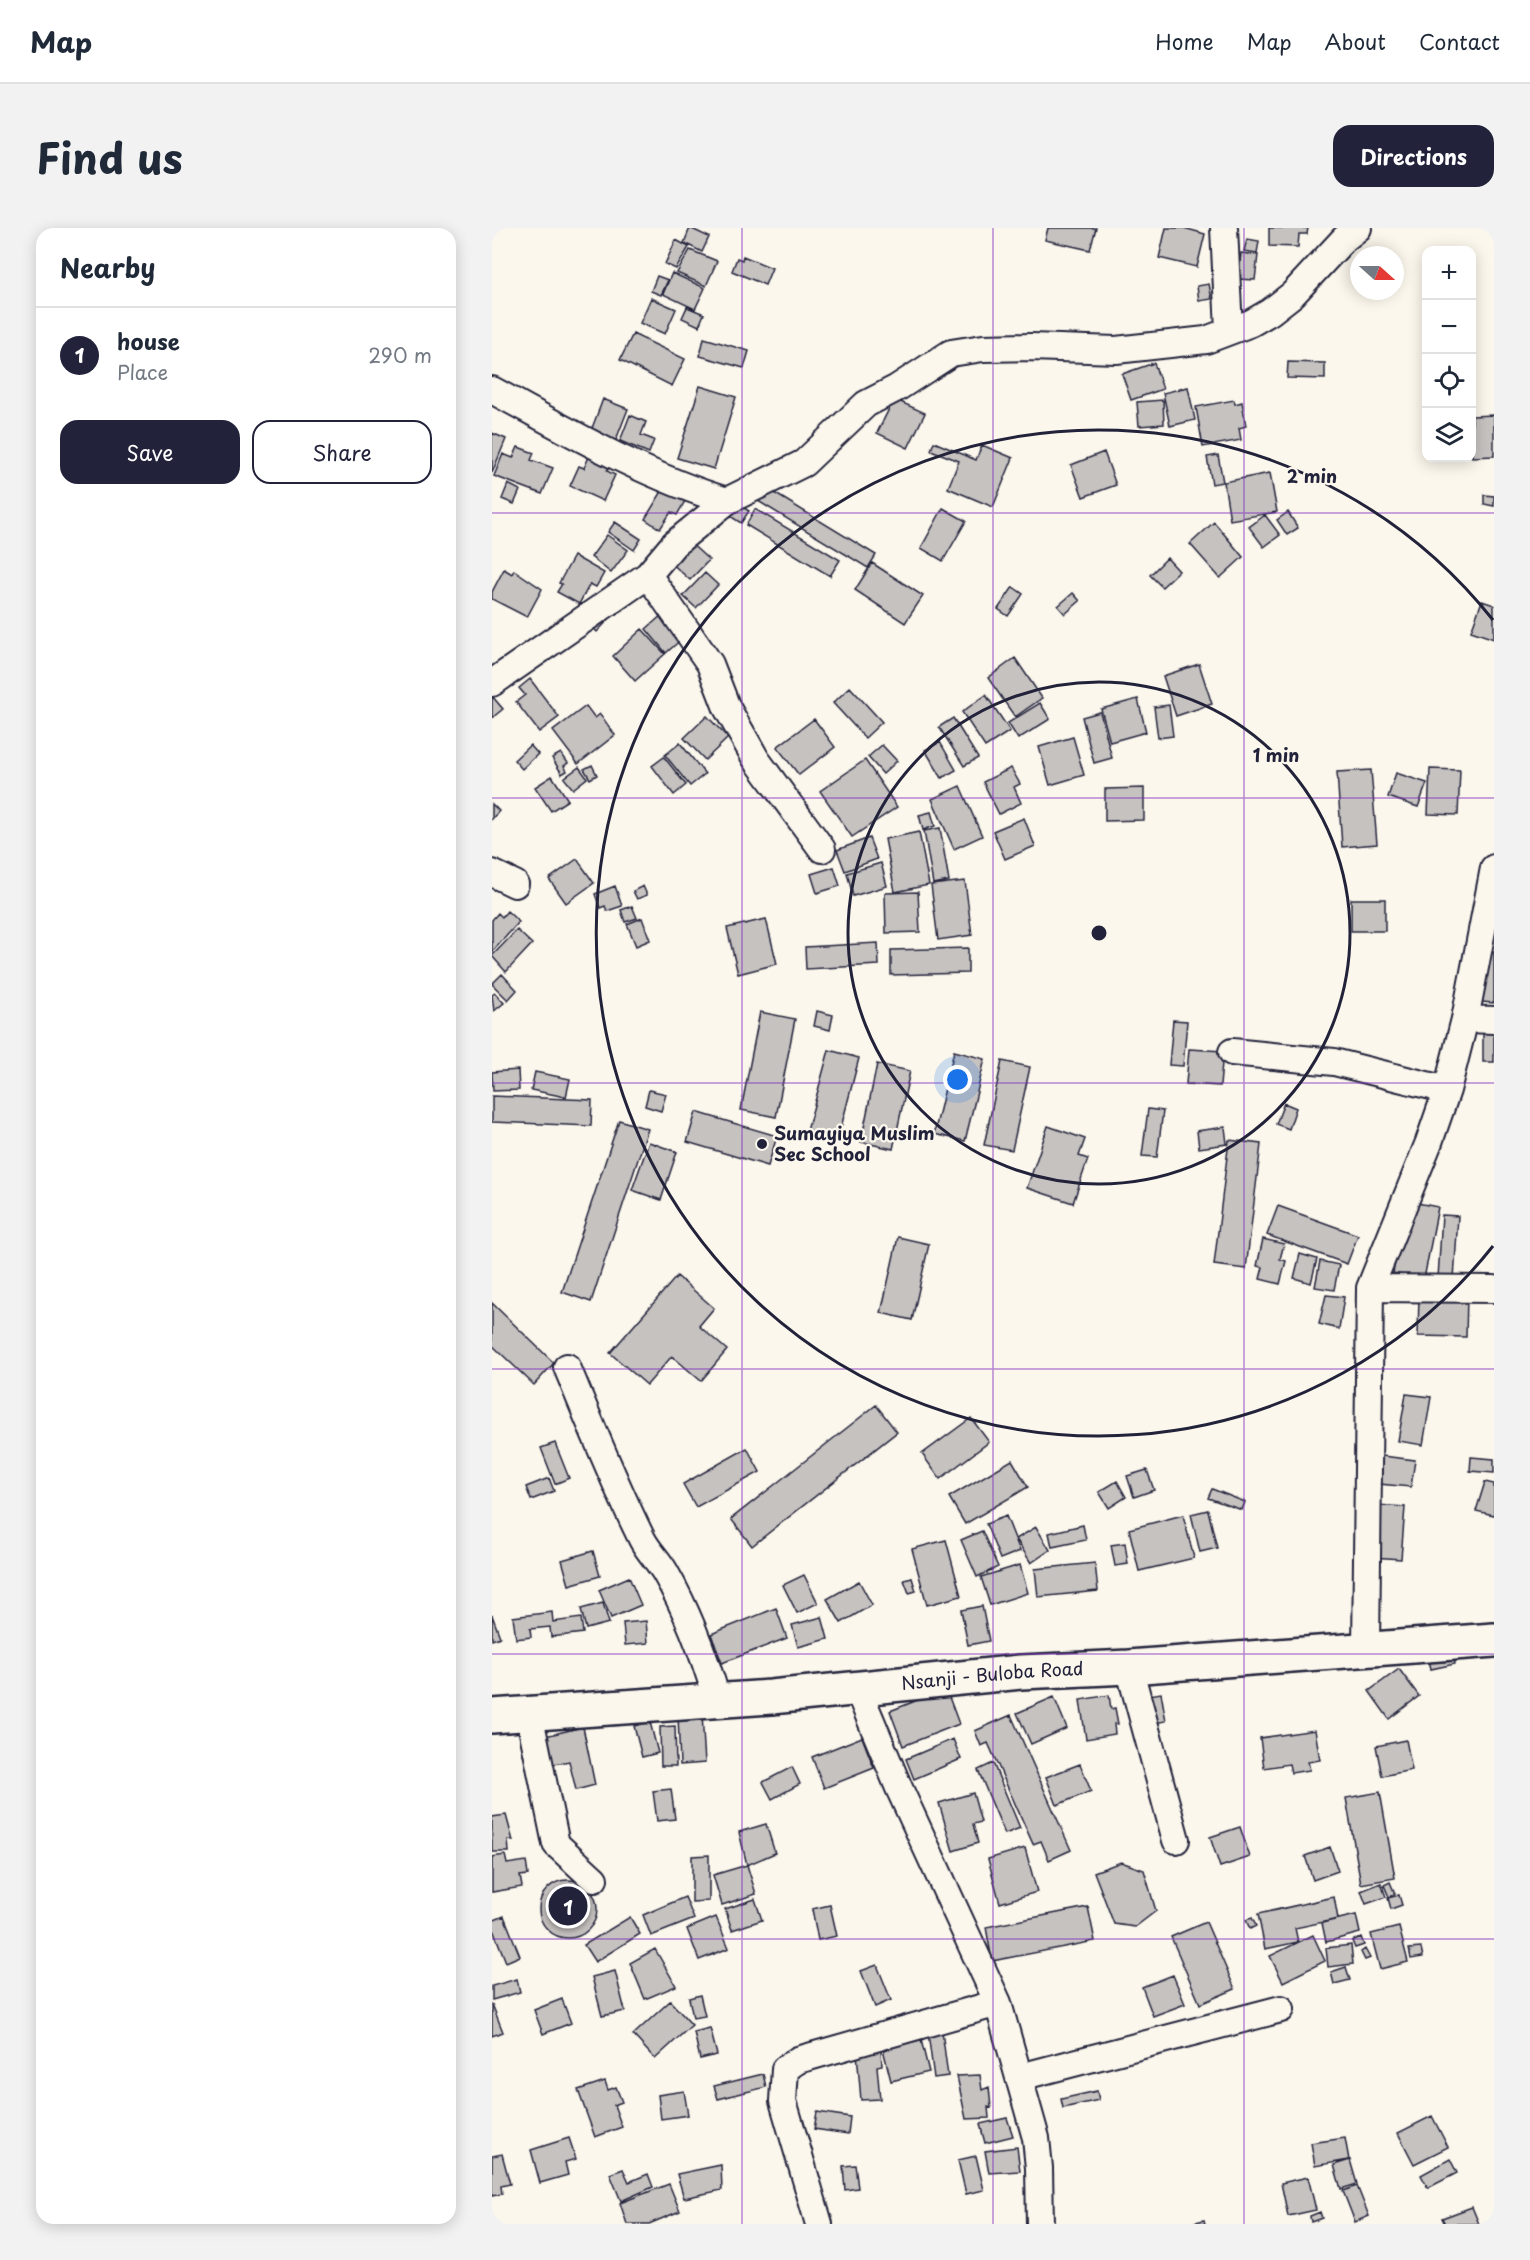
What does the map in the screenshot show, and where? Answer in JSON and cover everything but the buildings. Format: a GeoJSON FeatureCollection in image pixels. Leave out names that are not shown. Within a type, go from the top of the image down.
{"type":"FeatureCollection","features":[{"type":"Feature","properties":{"kind":"main road","name":"Nsanji - Buloba Road"},"geometry":{"type":"LineString","coordinates":[[492,1716],[771,1697],[1021,1672],[1129,1667],[1494,1640]]}},
{"type":"Feature","properties":{"kind":"street"},"geometry":{"type":"LineString","coordinates":[[1224,228],[1229,330]]}},
{"type":"Feature","properties":{"kind":"street"},"geometry":{"type":"LineString","coordinates":[[492,682],[648,575],[674,544],[727,501],[804,463],[866,404],[897,388],[951,353],[983,348],[1116,351],[1206,340],[1251,323],[1293,294],[1344,239],[1358,228]]}},
{"type":"Feature","properties":{"kind":"street"},"geometry":{"type":"LineString","coordinates":[[492,391],[619,458],[692,491],[727,501]]}},
{"type":"Feature","properties":{"kind":"street"},"geometry":{"type":"LineString","coordinates":[[648,575],[710,664],[727,708],[756,759],[822,849]]}},
{"type":"Feature","properties":{"kind":"street"},"geometry":{"type":"LineString","coordinates":[[1366,1649],[1370,1288],[1429,1142],[1447,1090],[1465,1019],[1494,868]]}},
{"type":"Feature","properties":{"kind":"street"},"geometry":{"type":"LineString","coordinates":[[1465,1019],[1494,1020]]}},
{"type":"Feature","properties":{"kind":"street"},"geometry":{"type":"LineString","coordinates":[[1232,1052],[1334,1062],[1447,1090]]}},
{"type":"Feature","properties":{"kind":"street"},"geometry":{"type":"LineString","coordinates":[[1370,1288],[1494,1289]]}},
{"type":"Feature","properties":{"kind":"street"},"geometry":{"type":"LineString","coordinates":[[567,1367],[622,1499],[645,1546],[664,1571],[679,1599],[704,1656],[717,1699]]}},
{"type":"Feature","properties":{"kind":"street"},"geometry":{"type":"LineString","coordinates":[[1129,1667],[1176,1840]]}},
{"type":"Feature","properties":{"kind":"street"},"geometry":{"type":"LineString","coordinates":[[857,1687],[899,1788],[998,2003],[1036,2138],[1040,2224]]}},
{"type":"Feature","properties":{"kind":"street"},"geometry":{"type":"LineString","coordinates":[[529,1713],[555,1844],[594,1879]]}},
{"type":"Feature","properties":{"kind":"street"},"geometry":{"type":"LineString","coordinates":[[819,2224],[783,2102],[785,2069],[798,2060],[998,2003]]}},
{"type":"Feature","properties":{"kind":"street"},"geometry":{"type":"LineString","coordinates":[[1020,2077],[1281,2009]]}},
{"type":"Feature","properties":{"kind":"place","name":"Sumayiya Muslim Sec School"},"geometry":{"type":"Point","coordinates":[762,1144]}},
{"type":"Feature","properties":{"kind":"place","name":"house"},"geometry":{"type":"Point","coordinates":[568,1906]}}]}
